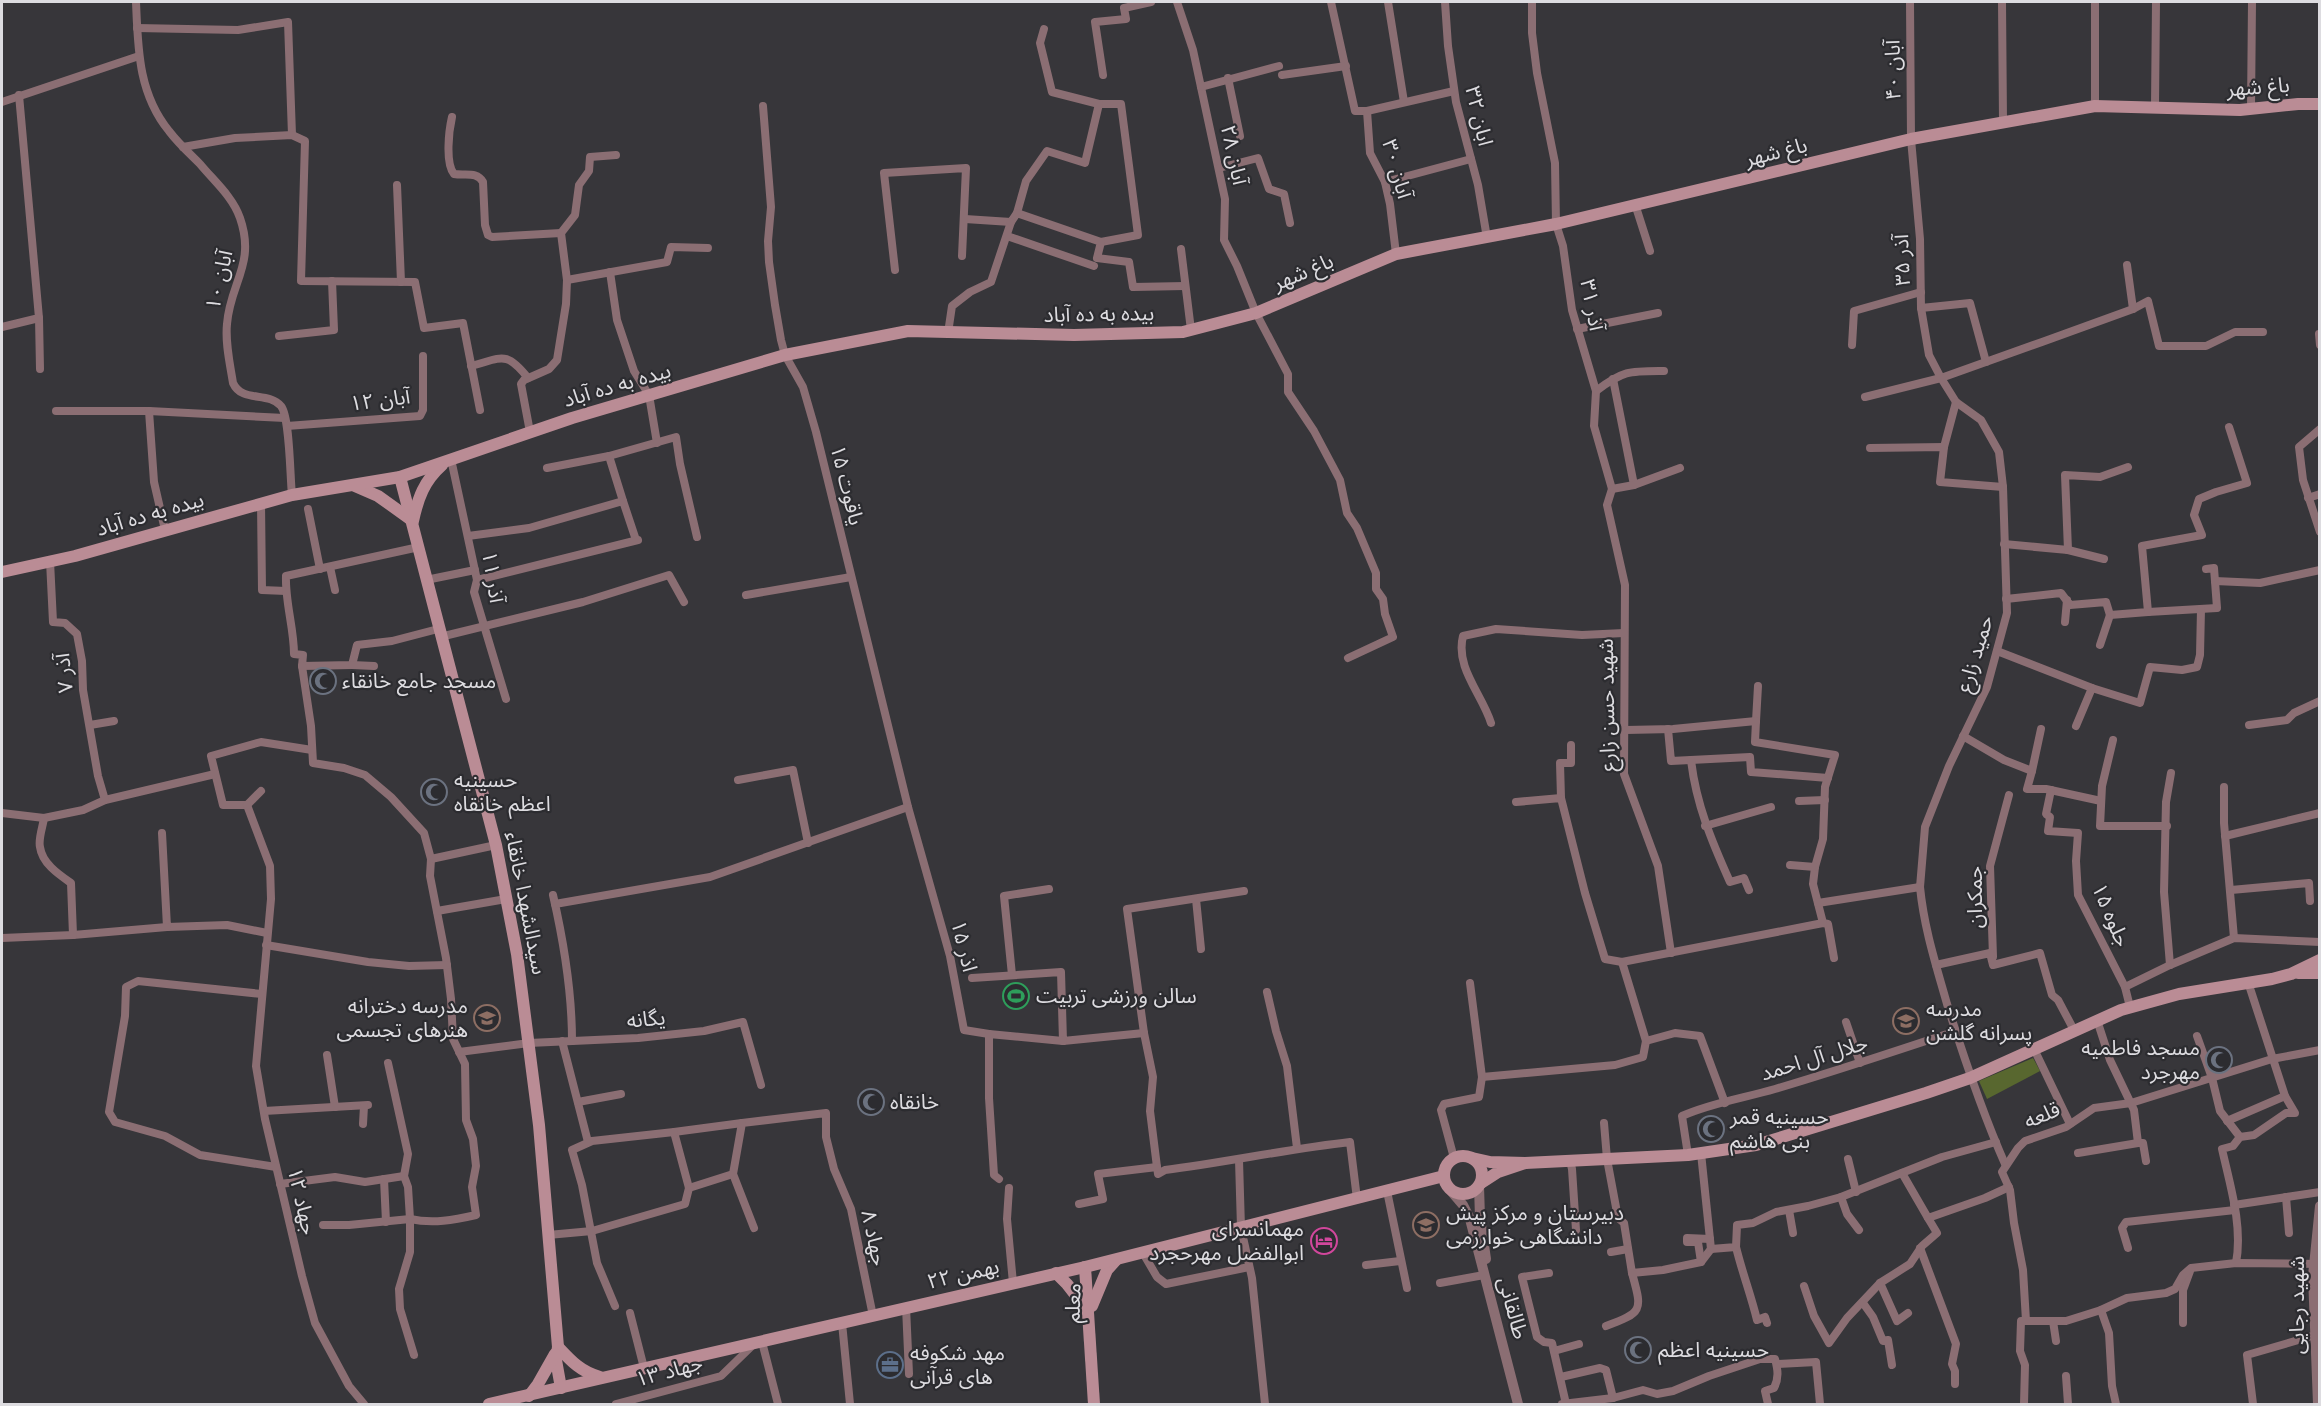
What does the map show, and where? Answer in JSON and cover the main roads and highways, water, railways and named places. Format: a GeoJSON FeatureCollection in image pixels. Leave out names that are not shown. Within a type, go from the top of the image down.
{"type":"FeatureCollection","features":[{"type":"Feature","properties":{"kind":"main road","name":"باغ شهر"},"geometry":{"type":"LineString","coordinates":[[1256,314],[1396,254],[1556,224],[1911,139],[2095,106],[2240,110],[2319,104]]}},
{"type":"Feature","properties":{"kind":"main road","name":"بیده به ده آباد"},"geometry":{"type":"LineString","coordinates":[[2,572],[292,495],[400,477],[530,432],[785,355],[908,331],[1074,335],[1191,330],[1256,314]]}},
{"type":"Feature","properties":{"kind":"main road"},"geometry":{"type":"LineString","coordinates":[[353,485],[378,496],[413,521],[419,495],[425,484],[449,460]]}},
{"type":"Feature","properties":{"kind":"main road","name":"سیدالشهدا خانقاء"},"geometry":{"type":"LineString","coordinates":[[400,477],[496,845],[517,954],[538,1125],[558,1347],[563,1355],[565,1387]]}},
{"type":"Feature","properties":{"kind":"main road"},"geometry":{"type":"LineString","coordinates":[[2291,974],[2319,960]]}},
{"type":"Feature","properties":{"kind":"main road"},"geometry":{"type":"LineString","coordinates":[[1525,1163],[1498,1172],[1469,1194],[1457,1194],[1451,1191],[1444,1176],[1445,1167],[1454,1158],[1466,1156],[1490,1162],[1525,1163],[1688,1155],[1756,1145],[1970,1078],[2130,1007],[2179,994],[2291,974],[2319,973]]}},
{"type":"Feature","properties":{"kind":"main road"},"geometry":{"type":"LineString","coordinates":[[1472,1158],[1480,1167],[1480,1184]]}},
{"type":"Feature","properties":{"kind":"main road","name":"۲۲ بهمن"},"geometry":{"type":"LineString","coordinates":[[489,1404],[1089,1266],[1444,1176]]}},
{"type":"Feature","properties":{"kind":"main road"},"geometry":{"type":"LineString","coordinates":[[1056,1273],[1090,1310],[1107,1270],[1116,1259]]}},
{"type":"Feature","properties":{"kind":"main road","name":"معلم"},"geometry":{"type":"LineString","coordinates":[[1089,1266],[1094,1404]]}},
{"type":"Feature","properties":{"kind":"main road"},"geometry":{"type":"LineString","coordinates":[[528,1395],[547,1369],[558,1347],[577,1367],[586,1373],[603,1378]]}},
{"type":"Feature","properties":{"kind":"place","name":"مسجد جامع خانقاء"},"geometry":{"type":"Point","coordinates":[323,681]}},
{"type":"Feature","properties":{"kind":"place","name":"حسینیه اعظم خانقاه"},"geometry":{"type":"Point","coordinates":[434,792]}},
{"type":"Feature","properties":{"kind":"place","name":"سالن ورزشی تربیت"},"geometry":{"type":"Point","coordinates":[1016,996]}},
{"type":"Feature","properties":{"kind":"place","name":"مدرسه دخترانه هنرهای تجسمی"},"geometry":{"type":"Point","coordinates":[487,1018]}},
{"type":"Feature","properties":{"kind":"place","name":"مدرسه پسرانه گلشن"},"geometry":{"type":"Point","coordinates":[1906,1021]}},
{"type":"Feature","properties":{"kind":"place","name":"مسجد فاطمیه مهرجرد"},"geometry":{"type":"Point","coordinates":[2219,1060]}},
{"type":"Feature","properties":{"kind":"place","name":"خانقاه"},"geometry":{"type":"Point","coordinates":[871,1102]}},
{"type":"Feature","properties":{"kind":"place","name":"حسینیه قمر بنی هاشم"},"geometry":{"type":"Point","coordinates":[1711,1129]}},
{"type":"Feature","properties":{"kind":"place","name":"دبیرستان و مرکز پیش دانشگاهی خوارزمی"},"geometry":{"type":"Point","coordinates":[1426,1225]}},
{"type":"Feature","properties":{"kind":"place","name":"مهمانسرای ابوالفضل مهرحجرد"},"geometry":{"type":"Point","coordinates":[1324,1241]}},
{"type":"Feature","properties":{"kind":"place","name":"حسینیه اعظم"},"geometry":{"type":"Point","coordinates":[1638,1350]}},
{"type":"Feature","properties":{"kind":"place","name":"مهد شکوفه های قرآنی"},"geometry":{"type":"Point","coordinates":[890,1365]}}]}
